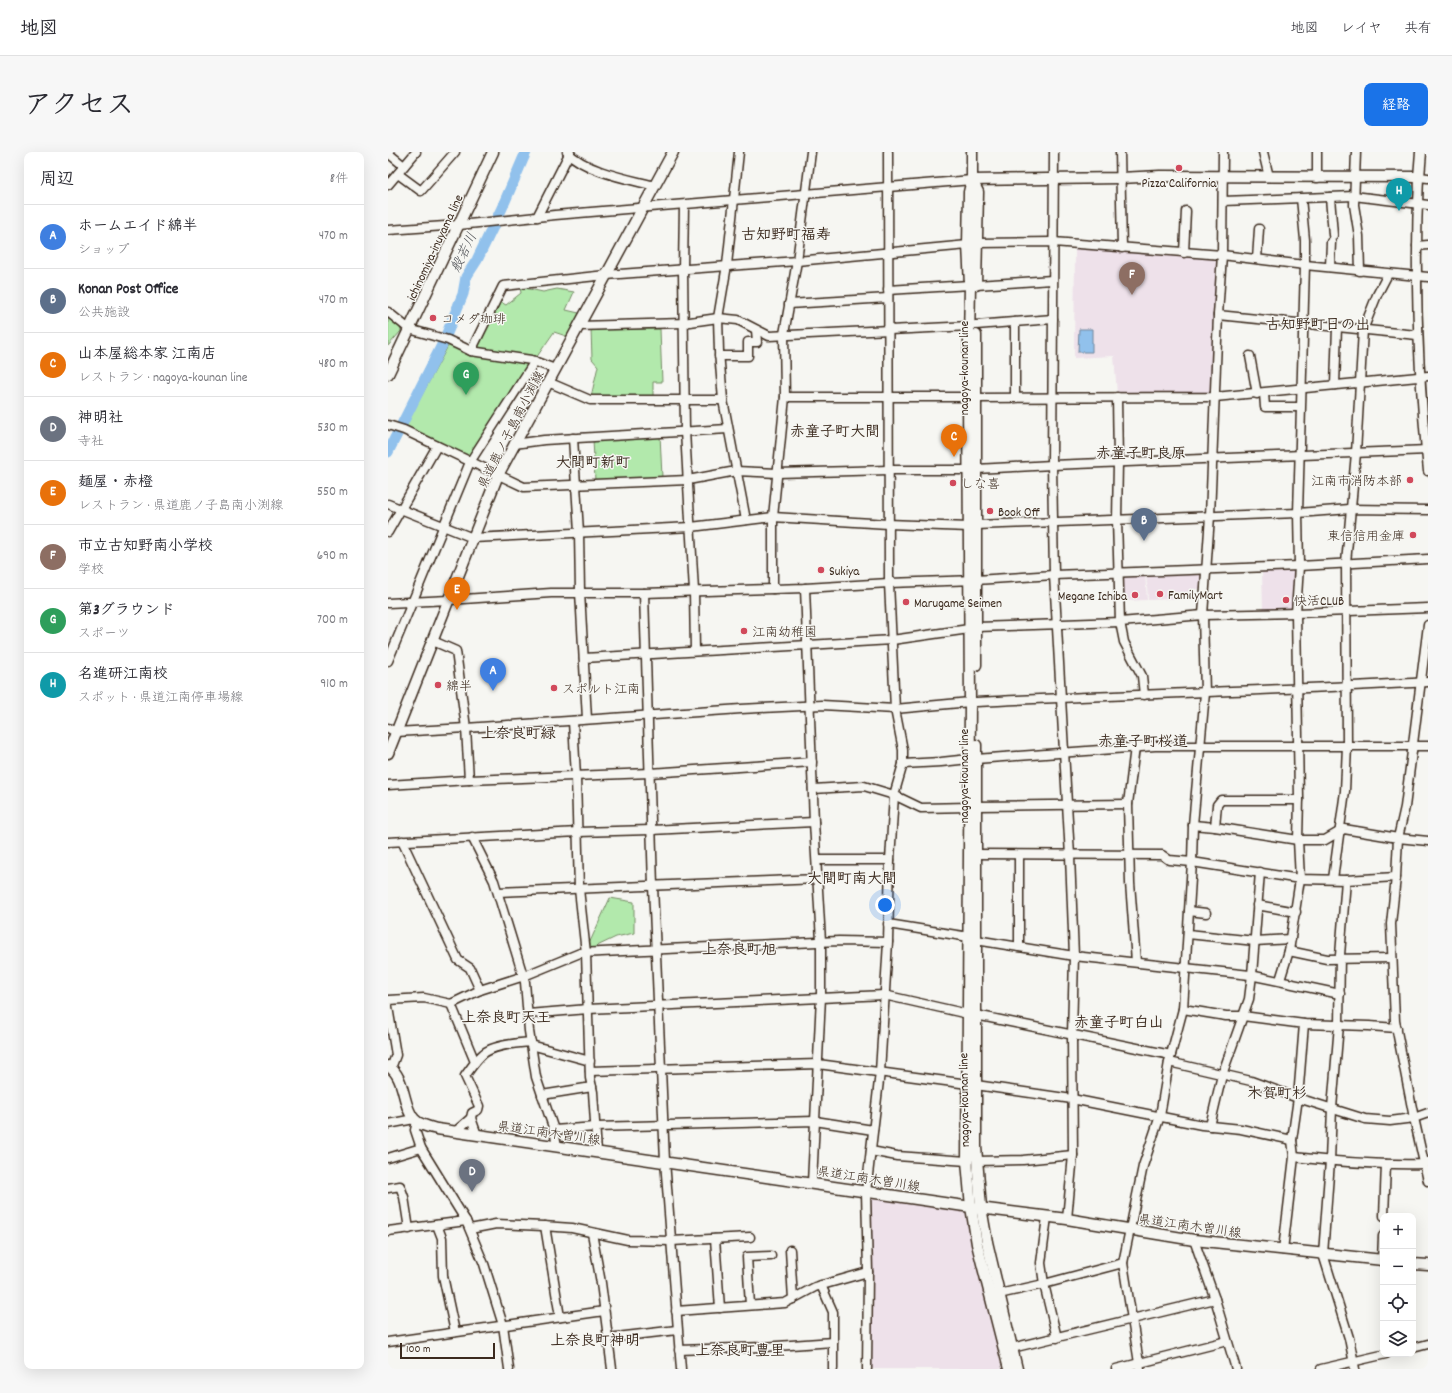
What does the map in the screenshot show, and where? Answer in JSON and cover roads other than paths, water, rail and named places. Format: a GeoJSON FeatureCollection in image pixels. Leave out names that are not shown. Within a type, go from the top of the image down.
{"type":"FeatureCollection","features":[{"type":"Feature","properties":{"kind":"main road","name":"ichinomiya-inuyama line"},"geometry":{"type":"LineString","coordinates":[[388,374],[493,152]]}},
{"type":"Feature","properties":{"kind":"main road","name":"県道鹿ノ子島南小渕線"},"geometry":{"type":"LineString","coordinates":[[388,753],[392,730],[433,641],[498,475],[673,152]]}},
{"type":"Feature","properties":{"kind":"main road","name":"nagoya-kounan line"},"geometry":{"type":"LineString","coordinates":[[972,152],[972,180],[968,192],[972,244],[973,285],[972,1161],[984,1272],[1009,1369]]}},
{"type":"Feature","properties":{"kind":"main road"},"geometry":{"type":"LineString","coordinates":[[972,180],[1160,176],[1424,178],[1421,152]]}},
{"type":"Feature","properties":{"kind":"main road"},"geometry":{"type":"LineString","coordinates":[[390,1067],[400,1082],[410,1113],[416,1121]]}},
{"type":"Feature","properties":{"kind":"main road","name":"県道江南木曽川線"},"geometry":{"type":"LineString","coordinates":[[416,1121],[430,1127],[455,1132],[666,1161],[866,1192],[1067,1219],[1194,1240],[1380,1260]]}},
{"type":"Feature","properties":{"kind":"main road","name":"nagoya-kounan line"},"geometry":{"type":"LineString","coordinates":[[976,1207],[1017,1369]]}},
{"type":"Feature","properties":{"kind":"main road"},"geometry":{"type":"LineString","coordinates":[[1416,1264],[1428,1265]]}},
{"type":"Feature","properties":{"kind":"street"},"geometry":{"type":"LineString","coordinates":[[388,185],[416,152]]}},
{"type":"Feature","properties":{"kind":"street"},"geometry":{"type":"LineString","coordinates":[[398,174],[421,191],[455,152]]}},
{"type":"Feature","properties":{"kind":"street"},"geometry":{"type":"LineString","coordinates":[[739,152],[727,266],[718,318],[719,356],[723,400],[746,520]]}},
{"type":"Feature","properties":{"kind":"street"},"geometry":{"type":"LineString","coordinates":[[772,589],[773,517],[785,397],[784,334],[797,261],[811,152]]}},
{"type":"Feature","properties":{"kind":"street"},"geometry":{"type":"LineString","coordinates":[[864,1369],[867,1369],[868,1272],[866,1192],[880,1072],[888,942],[890,860],[894,795],[903,764],[903,750],[895,709],[889,583],[888,152]]}},
{"type":"Feature","properties":{"kind":"street"},"geometry":{"type":"LineString","coordinates":[[1054,152],[1052,280],[1052,465],[1054,575],[1070,856],[1074,956],[1072,1036],[1073,1155],[1067,1219]]}},
{"type":"Feature","properties":{"kind":"street"},"geometry":{"type":"LineString","coordinates":[[1120,152],[1122,248]]}},
{"type":"Feature","properties":{"kind":"street"},"geometry":{"type":"LineString","coordinates":[[1139,1366],[1123,1263],[1143,1166],[1160,1116],[1170,1059],[1183,1008],[1193,825],[1205,693],[1203,615],[1210,516],[1218,315],[1222,255],[1223,152]]}},
{"type":"Feature","properties":{"kind":"street"},"geometry":{"type":"LineString","coordinates":[[1262,152],[1269,177]]}},
{"type":"Feature","properties":{"kind":"street"},"geometry":{"type":"LineString","coordinates":[[1317,152],[1317,178]]}},
{"type":"Feature","properties":{"kind":"street"},"geometry":{"type":"LineString","coordinates":[[1356,152],[1354,196],[1359,236],[1360,271]]}},
{"type":"Feature","properties":{"kind":"street"},"geometry":{"type":"LineString","coordinates":[[388,153],[404,166]]}},
{"type":"Feature","properties":{"kind":"street"},"geometry":{"type":"LineString","coordinates":[[537,217],[569,153],[577,160],[604,173],[655,186]]}},
{"type":"Feature","properties":{"kind":"street"},"geometry":{"type":"LineString","coordinates":[[1424,178],[1418,204],[1417,335],[1424,376],[1428,471]]}},
{"type":"Feature","properties":{"kind":"street"},"geometry":{"type":"LineString","coordinates":[[388,230],[972,180]]}},
{"type":"Feature","properties":{"kind":"street"},"geometry":{"type":"LineString","coordinates":[[1330,196],[1332,239],[1330,267]]}},
{"type":"Feature","properties":{"kind":"street"},"geometry":{"type":"LineString","coordinates":[[1223,201],[1354,196],[1428,205]]}},
{"type":"Feature","properties":{"kind":"street"},"geometry":{"type":"LineString","coordinates":[[1280,980],[1289,951],[1300,878],[1298,840],[1299,800],[1296,613],[1299,566],[1299,456],[1305,240],[1301,198]]}},
{"type":"Feature","properties":{"kind":"street"},"geometry":{"type":"LineString","coordinates":[[684,205],[683,323],[685,430],[694,591],[695,651]]}},
{"type":"Feature","properties":{"kind":"street"},"geometry":{"type":"LineString","coordinates":[[1184,253],[1186,211]]}},
{"type":"Feature","properties":{"kind":"street"},"geometry":{"type":"LineString","coordinates":[[1256,259],[1259,229]]}},
{"type":"Feature","properties":{"kind":"street"},"geometry":{"type":"LineString","coordinates":[[471,351],[503,286],[606,276],[797,261],[972,244],[1053,242],[1222,255],[1388,274],[1428,276]]}},
{"type":"Feature","properties":{"kind":"street"},"geometry":{"type":"LineString","coordinates":[[1417,246],[1428,245]]}},
{"type":"Feature","properties":{"kind":"street"},"geometry":{"type":"LineString","coordinates":[[1333,879],[1345,791],[1347,746],[1346,563],[1356,453],[1364,330],[1377,295],[1388,274]]}},
{"type":"Feature","properties":{"kind":"street"},"geometry":{"type":"LineString","coordinates":[[789,304],[973,285],[1052,280]]}},
{"type":"Feature","properties":{"kind":"street"},"geometry":{"type":"LineString","coordinates":[[388,312],[409,329],[444,339],[471,351],[535,361],[555,369]]}},
{"type":"Feature","properties":{"kind":"street"},"geometry":{"type":"LineString","coordinates":[[1218,315],[1417,335]]}},
{"type":"Feature","properties":{"kind":"street"},"geometry":{"type":"LineString","coordinates":[[579,326],[683,323],[718,318],[738,320],[768,336],[973,325],[1053,319]]}},
{"type":"Feature","properties":{"kind":"street"},"geometry":{"type":"LineString","coordinates":[[1015,322],[1015,398]]}},
{"type":"Feature","properties":{"kind":"street"},"geometry":{"type":"LineString","coordinates":[[1335,385],[1337,327]]}},
{"type":"Feature","properties":{"kind":"street"},"geometry":{"type":"LineString","coordinates":[[719,356],[748,356],[748,342],[757,342],[756,330]]}},
{"type":"Feature","properties":{"kind":"street"},"geometry":{"type":"LineString","coordinates":[[1250,356],[1265,407],[1300,407]]}},
{"type":"Feature","properties":{"kind":"street"},"geometry":{"type":"LineString","coordinates":[[388,661],[470,462],[535,361]]}},
{"type":"Feature","properties":{"kind":"street"},"geometry":{"type":"LineString","coordinates":[[785,397],[1215,397],[1424,376]]}},
{"type":"Feature","properties":{"kind":"street"},"geometry":{"type":"LineString","coordinates":[[548,382],[590,400],[723,400]]}},
{"type":"Feature","properties":{"kind":"street"},"geometry":{"type":"LineString","coordinates":[[1117,397],[1117,520],[1120,622],[1124,642],[1142,676],[1144,695]]}},
{"type":"Feature","properties":{"kind":"street"},"geometry":{"type":"LineString","coordinates":[[388,425],[401,429],[524,487],[688,480],[736,471],[777,473],[889,470],[973,470],[1118,462],[1427,450]]}},
{"type":"Feature","properties":{"kind":"street"},"geometry":{"type":"LineString","coordinates":[[514,444],[685,430],[728,429]]}},
{"type":"Feature","properties":{"kind":"street"},"geometry":{"type":"LineString","coordinates":[[573,438],[579,532],[580,592],[587,719]]}},
{"type":"Feature","properties":{"kind":"street"},"geometry":{"type":"LineString","coordinates":[[388,532],[437,446]]}},
{"type":"Feature","properties":{"kind":"street"},"geometry":{"type":"LineString","coordinates":[[388,504],[473,538],[690,527],[773,517],[888,524],[972,526],[1298,513],[1350,509],[1428,510]]}},
{"type":"Feature","properties":{"kind":"street"},"geometry":{"type":"LineString","coordinates":[[388,603],[580,592],[644,593],[805,588],[1054,575],[1206,568],[1299,566],[1428,559]]}},
{"type":"Feature","properties":{"kind":"street"},"geometry":{"type":"LineString","coordinates":[[805,588],[814,822],[821,942],[821,997],[812,1183]]}},
{"type":"Feature","properties":{"kind":"street"},"geometry":{"type":"LineString","coordinates":[[644,593],[653,886],[664,1124],[677,1330],[681,1369]]}},
{"type":"Feature","properties":{"kind":"street"},"geometry":{"type":"LineString","coordinates":[[584,658],[892,640],[973,628],[1120,622],[1203,615],[1428,608]]}},
{"type":"Feature","properties":{"kind":"street"},"geometry":{"type":"LineString","coordinates":[[1428,624],[1424,682],[1412,746],[1405,807],[1398,838],[1391,924],[1395,1021],[1414,1118],[1426,1163],[1428,1181]]}},
{"type":"Feature","properties":{"kind":"street"},"geometry":{"type":"LineString","coordinates":[[433,641],[456,651],[466,728],[469,780]]}},
{"type":"Feature","properties":{"kind":"street"},"geometry":{"type":"LineString","coordinates":[[392,730],[466,728],[741,709],[810,706],[895,709],[973,702],[1060,697],[1205,693],[1424,682]]}},
{"type":"Feature","properties":{"kind":"street"},"geometry":{"type":"LineString","coordinates":[[573,721],[579,889],[586,953],[590,1071],[597,1152]]}},
{"type":"Feature","properties":{"kind":"street"},"geometry":{"type":"LineString","coordinates":[[903,764],[1135,747],[1251,745],[1298,747],[1428,746]]}},
{"type":"Feature","properties":{"kind":"street"},"geometry":{"type":"LineString","coordinates":[[1135,747],[1128,804],[1136,962]]}},
{"type":"Feature","properties":{"kind":"street"},"geometry":{"type":"LineString","coordinates":[[388,785],[469,780],[650,773],[812,762]]}},
{"type":"Feature","properties":{"kind":"street"},"geometry":{"type":"LineString","coordinates":[[813,789],[864,786],[894,795],[921,808],[1128,804]]}},
{"type":"Feature","properties":{"kind":"street"},"geometry":{"type":"LineString","coordinates":[[1215,827],[1217,805],[1221,800],[1299,800]]}},
{"type":"Feature","properties":{"kind":"street"},"geometry":{"type":"LineString","coordinates":[[388,842],[814,822]]}},
{"type":"Feature","properties":{"kind":"street"},"geometry":{"type":"LineString","coordinates":[[1193,825],[1298,840],[1326,840],[1340,830],[1344,829],[1398,838],[1428,841]]}},
{"type":"Feature","properties":{"kind":"street"},"geometry":{"type":"LineString","coordinates":[[472,837],[494,881],[524,976],[536,1077],[554,1130],[557,1146]]}},
{"type":"Feature","properties":{"kind":"street"},"geometry":{"type":"LineString","coordinates":[[402,841],[458,960],[470,968],[480,990]]}},
{"type":"Feature","properties":{"kind":"street"},"geometry":{"type":"LineString","coordinates":[[973,854],[1070,856],[1162,855],[1169,860],[1300,878],[1346,880],[1396,877]]}},
{"type":"Feature","properties":{"kind":"street"},"geometry":{"type":"LineString","coordinates":[[1019,855],[1019,947]]}},
{"type":"Feature","properties":{"kind":"street"},"geometry":{"type":"LineString","coordinates":[[817,860],[890,860]]}},
{"type":"Feature","properties":{"kind":"street"},"geometry":{"type":"LineString","coordinates":[[1210,1126],[1222,1076],[1249,999],[1260,872]]}},
{"type":"Feature","properties":{"kind":"street"},"geometry":{"type":"LineString","coordinates":[[498,892],[818,879]]}},
{"type":"Feature","properties":{"kind":"street"},"geometry":{"type":"LineString","coordinates":[[1346,880],[1340,959],[1339,1025],[1332,1108],[1324,1254],[1349,1338],[1354,1365]]}},
{"type":"Feature","properties":{"kind":"street"},"geometry":{"type":"LineString","coordinates":[[1258,905],[1296,912]]}},
{"type":"Feature","properties":{"kind":"street"},"geometry":{"type":"LineString","coordinates":[[1189,911],[1206,913]]}},
{"type":"Feature","properties":{"kind":"street"},"geometry":{"type":"LineString","coordinates":[[888,924],[1074,956],[1252,975],[1340,994]]}},
{"type":"Feature","properties":{"kind":"street"},"geometry":{"type":"LineString","coordinates":[[1188,934],[1255,941],[1291,939]]}},
{"type":"Feature","properties":{"kind":"street"},"geometry":{"type":"LineString","coordinates":[[388,1000],[424,998],[451,1004],[480,990],[524,976],[571,956],[586,953],[821,942],[888,942]]}},
{"type":"Feature","properties":{"kind":"street"},"geometry":{"type":"LineString","coordinates":[[1289,951],[1327,959],[1392,958]]}},
{"type":"Feature","properties":{"kind":"street"},"geometry":{"type":"LineString","coordinates":[[528,1014],[588,1009],[884,995],[1170,1059],[1222,1076],[1252,1081],[1298,1098],[1365,1119],[1390,1120],[1414,1118],[1428,1113]]}},
{"type":"Feature","properties":{"kind":"street"},"geometry":{"type":"LineString","coordinates":[[451,1004],[475,1062]]}},
{"type":"Feature","properties":{"kind":"street"},"geometry":{"type":"LineString","coordinates":[[388,1007],[396,1054],[390,1067]]}},
{"type":"Feature","properties":{"kind":"street"},"geometry":{"type":"LineString","coordinates":[[1183,1008],[1226,1016],[1242,1016],[1304,1024],[1397,1028]]}},
{"type":"Feature","properties":{"kind":"street"},"geometry":{"type":"LineString","coordinates":[[1282,1250],[1294,1157],[1292,1140],[1298,1098],[1304,1024]]}},
{"type":"Feature","properties":{"kind":"street"},"geometry":{"type":"LineString","coordinates":[[455,1132],[470,1118],[472,1113],[478,1110],[479,1106],[465,1076],[475,1062],[484,1053],[506,1045],[531,1044],[590,1060]]}},
{"type":"Feature","properties":{"kind":"street"},"geometry":{"type":"LineString","coordinates":[[590,1071],[818,1064],[972,1084],[1072,1099],[1210,1126],[1241,1129],[1292,1140]]}},
{"type":"Feature","properties":{"kind":"street"},"geometry":{"type":"LineString","coordinates":[[542,1094],[592,1087]]}},
{"type":"Feature","properties":{"kind":"street"},"geometry":{"type":"LineString","coordinates":[[470,1118],[477,1135]]}},
{"type":"Feature","properties":{"kind":"street"},"geometry":{"type":"LineString","coordinates":[[388,1124],[416,1121],[415,1130],[421,1148],[466,1220],[484,1264],[503,1325],[509,1369]]}},
{"type":"Feature","properties":{"kind":"street"},"geometry":{"type":"LineString","coordinates":[[554,1130],[664,1124],[815,1121],[873,1130]]}},
{"type":"Feature","properties":{"kind":"street"},"geometry":{"type":"LineString","coordinates":[[388,1158],[421,1148]]}},
{"type":"Feature","properties":{"kind":"street"},"geometry":{"type":"LineString","coordinates":[[871,1151],[897,1156],[972,1161],[1023,1160],[1073,1155]]}},
{"type":"Feature","properties":{"kind":"street"},"geometry":{"type":"LineString","coordinates":[[1294,1157],[1330,1161],[1386,1164],[1426,1163]]}},
{"type":"Feature","properties":{"kind":"street"},"geometry":{"type":"LineString","coordinates":[[1384,1213],[1386,1164]]}},
{"type":"Feature","properties":{"kind":"street"},"geometry":{"type":"LineString","coordinates":[[388,1188],[400,1186],[404,1196],[409,1228]]}},
{"type":"Feature","properties":{"kind":"street"},"geometry":{"type":"LineString","coordinates":[[1047,1217],[1041,1263],[1044,1284],[1057,1338]]}},
{"type":"Feature","properties":{"kind":"street"},"geometry":{"type":"LineString","coordinates":[[388,1231],[466,1220]]}},
{"type":"Feature","properties":{"kind":"street"},"geometry":{"type":"LineString","coordinates":[[470,1229],[496,1224],[545,1226],[572,1228],[628,1240],[671,1241],[750,1237]]}},
{"type":"Feature","properties":{"kind":"street"},"geometry":{"type":"LineString","coordinates":[[437,1225],[442,1238],[443,1276],[455,1332]]}},
{"type":"Feature","properties":{"kind":"street"},"geometry":{"type":"LineString","coordinates":[[545,1226],[560,1317]]}},
{"type":"Feature","properties":{"kind":"street"},"geometry":{"type":"LineString","coordinates":[[592,1233],[601,1283],[612,1369]]}},
{"type":"Feature","properties":{"kind":"street"},"geometry":{"type":"LineString","coordinates":[[715,1239],[720,1308]]}},
{"type":"Feature","properties":{"kind":"street"},"geometry":{"type":"LineString","coordinates":[[1194,1240],[1215,1299],[1236,1369]]}},
{"type":"Feature","properties":{"kind":"street"},"geometry":{"type":"LineString","coordinates":[[790,1250],[793,1299]]}},
{"type":"Feature","properties":{"kind":"street"},"geometry":{"type":"LineString","coordinates":[[750,1305],[747,1257],[771,1256]]}},
{"type":"Feature","properties":{"kind":"street"},"geometry":{"type":"LineString","coordinates":[[999,1294],[1044,1284],[1123,1263]]}},
{"type":"Feature","properties":{"kind":"street"},"geometry":{"type":"LineString","coordinates":[[676,1310],[784,1303],[814,1287],[868,1272]]}},
{"type":"Feature","properties":{"kind":"street"},"geometry":{"type":"LineString","coordinates":[[821,1285],[833,1312],[833,1369]]}},
{"type":"Feature","properties":{"kind":"street"},"geometry":{"type":"LineString","coordinates":[[1012,1348],[1215,1299]]}},
{"type":"Feature","properties":{"kind":"street"},"geometry":{"type":"LineString","coordinates":[[388,1342],[604,1311]]}},
{"type":"Feature","properties":{"kind":"street"},"geometry":{"type":"LineString","coordinates":[[608,1338],[677,1330]]}},
{"type":"Feature","properties":{"kind":"street"},"geometry":{"type":"LineString","coordinates":[[1116,1369],[1139,1366],[1227,1341]]}},
{"type":"Feature","properties":{"kind":"street"},"geometry":{"type":"LineString","coordinates":[[680,1350],[763,1347],[833,1342]]}},
{"type":"Feature","properties":{"kind":"street"},"geometry":{"type":"LineString","coordinates":[[1416,1347],[1428,1344]]}},
{"type":"Feature","properties":{"kind":"street"},"geometry":{"type":"LineString","coordinates":[[1321,1369],[1354,1365],[1380,1356]]}},
{"type":"Feature","properties":{"kind":"water"},"geometry":{"type":"Polygon","coordinates":[[[1079,329],[1092,329],[1092,352],[1078,352],[1079,329]]]}},
{"type":"Feature","properties":{"kind":"waterway","name":"般若川"},"geometry":{"type":"LineString","coordinates":[[388,452],[443,343],[463,294],[466,277],[477,260],[502,208],[526,152]]}},
{"type":"Feature","properties":{"kind":"place","name":"Pizza California"},"geometry":{"type":"Point","coordinates":[1179,168]}},
{"type":"Feature","properties":{"kind":"place","name":"名進研江南校"},"geometry":{"type":"Point","coordinates":[1399,211]}},
{"type":"Feature","properties":{"kind":"place","name":"市立古知野南小学校"},"geometry":{"type":"Point","coordinates":[1132,295]}},
{"type":"Feature","properties":{"kind":"place","name":"コメダ珈琲"},"geometry":{"type":"Point","coordinates":[433,318]}},
{"type":"Feature","properties":{"kind":"place","name":"第3グラウンド"},"geometry":{"type":"Point","coordinates":[466,395]}},
{"type":"Feature","properties":{"kind":"place","name":"山本屋総本家 江南店"},"geometry":{"type":"Point","coordinates":[954,457]}},
{"type":"Feature","properties":{"kind":"place","name":"江南市消防本部"},"geometry":{"type":"Point","coordinates":[1410,480]}},
{"type":"Feature","properties":{"kind":"place","name":"しな喜"},"geometry":{"type":"Point","coordinates":[953,483]}},
{"type":"Feature","properties":{"kind":"place","name":"Book Off"},"geometry":{"type":"Point","coordinates":[990,511]}},
{"type":"Feature","properties":{"kind":"place","name":"東信信用金庫"},"geometry":{"type":"Point","coordinates":[1413,535]}},
{"type":"Feature","properties":{"kind":"place","name":"Konan Post Office"},"geometry":{"type":"Point","coordinates":[1144,541]}},
{"type":"Feature","properties":{"kind":"place","name":"Sukiya"},"geometry":{"type":"Point","coordinates":[821,570]}},
{"type":"Feature","properties":{"kind":"place","name":"FamilyMart"},"geometry":{"type":"Point","coordinates":[1160,594]}},
{"type":"Feature","properties":{"kind":"place","name":"Megane Ichiba"},"geometry":{"type":"Point","coordinates":[1135,595]}},
{"type":"Feature","properties":{"kind":"place","name":"快活CLUB"},"geometry":{"type":"Point","coordinates":[1286,600]}},
{"type":"Feature","properties":{"kind":"place","name":"Marugame Seimen"},"geometry":{"type":"Point","coordinates":[906,602]}},
{"type":"Feature","properties":{"kind":"place","name":"麺屋・赤橙"},"geometry":{"type":"Point","coordinates":[457,610]}},
{"type":"Feature","properties":{"kind":"place","name":"江南幼稚園"},"geometry":{"type":"Point","coordinates":[744,631]}},
{"type":"Feature","properties":{"kind":"place","name":"綿半"},"geometry":{"type":"Point","coordinates":[438,685]}},
{"type":"Feature","properties":{"kind":"place","name":"スポルト江南"},"geometry":{"type":"Point","coordinates":[554,688]}},
{"type":"Feature","properties":{"kind":"place","name":"ホームエイド綿半"},"geometry":{"type":"Point","coordinates":[493,691]}},
{"type":"Feature","properties":{"kind":"place","name":"神明社"},"geometry":{"type":"Point","coordinates":[472,1192]}},
{"type":"Feature","properties":{"kind":"district","name":"古知野町福寿"},"geometry":{"type":"Point","coordinates":[786,234]}},
{"type":"Feature","properties":{"kind":"district","name":"古知野町日の出"},"geometry":{"type":"Point","coordinates":[1318,324]}},
{"type":"Feature","properties":{"kind":"district","name":"赤童子町大間"},"geometry":{"type":"Point","coordinates":[835,431]}},
{"type":"Feature","properties":{"kind":"district","name":"赤童子町良原"},"geometry":{"type":"Point","coordinates":[1141,453]}},
{"type":"Feature","properties":{"kind":"district","name":"大間町新町"},"geometry":{"type":"Point","coordinates":[593,462]}},
{"type":"Feature","properties":{"kind":"district","name":"上奈良町緑"},"geometry":{"type":"Point","coordinates":[518,733]}},
{"type":"Feature","properties":{"kind":"district","name":"赤童子町桜道"},"geometry":{"type":"Point","coordinates":[1143,741]}},
{"type":"Feature","properties":{"kind":"district","name":"大間町南大間"},"geometry":{"type":"Point","coordinates":[852,878]}},
{"type":"Feature","properties":{"kind":"district","name":"上奈良町旭"},"geometry":{"type":"Point","coordinates":[739,949]}},
{"type":"Feature","properties":{"kind":"district","name":"上奈良町天王"},"geometry":{"type":"Point","coordinates":[506,1017]}},
{"type":"Feature","properties":{"kind":"district","name":"赤童子町白山"},"geometry":{"type":"Point","coordinates":[1119,1022]}},
{"type":"Feature","properties":{"kind":"district","name":"木賀町杉"},"geometry":{"type":"Point","coordinates":[1277,1093]}},
{"type":"Feature","properties":{"kind":"district","name":"上奈良町神明"},"geometry":{"type":"Point","coordinates":[595,1340]}},
{"type":"Feature","properties":{"kind":"district","name":"上奈良町豊里"},"geometry":{"type":"Point","coordinates":[740,1350]}}]}
